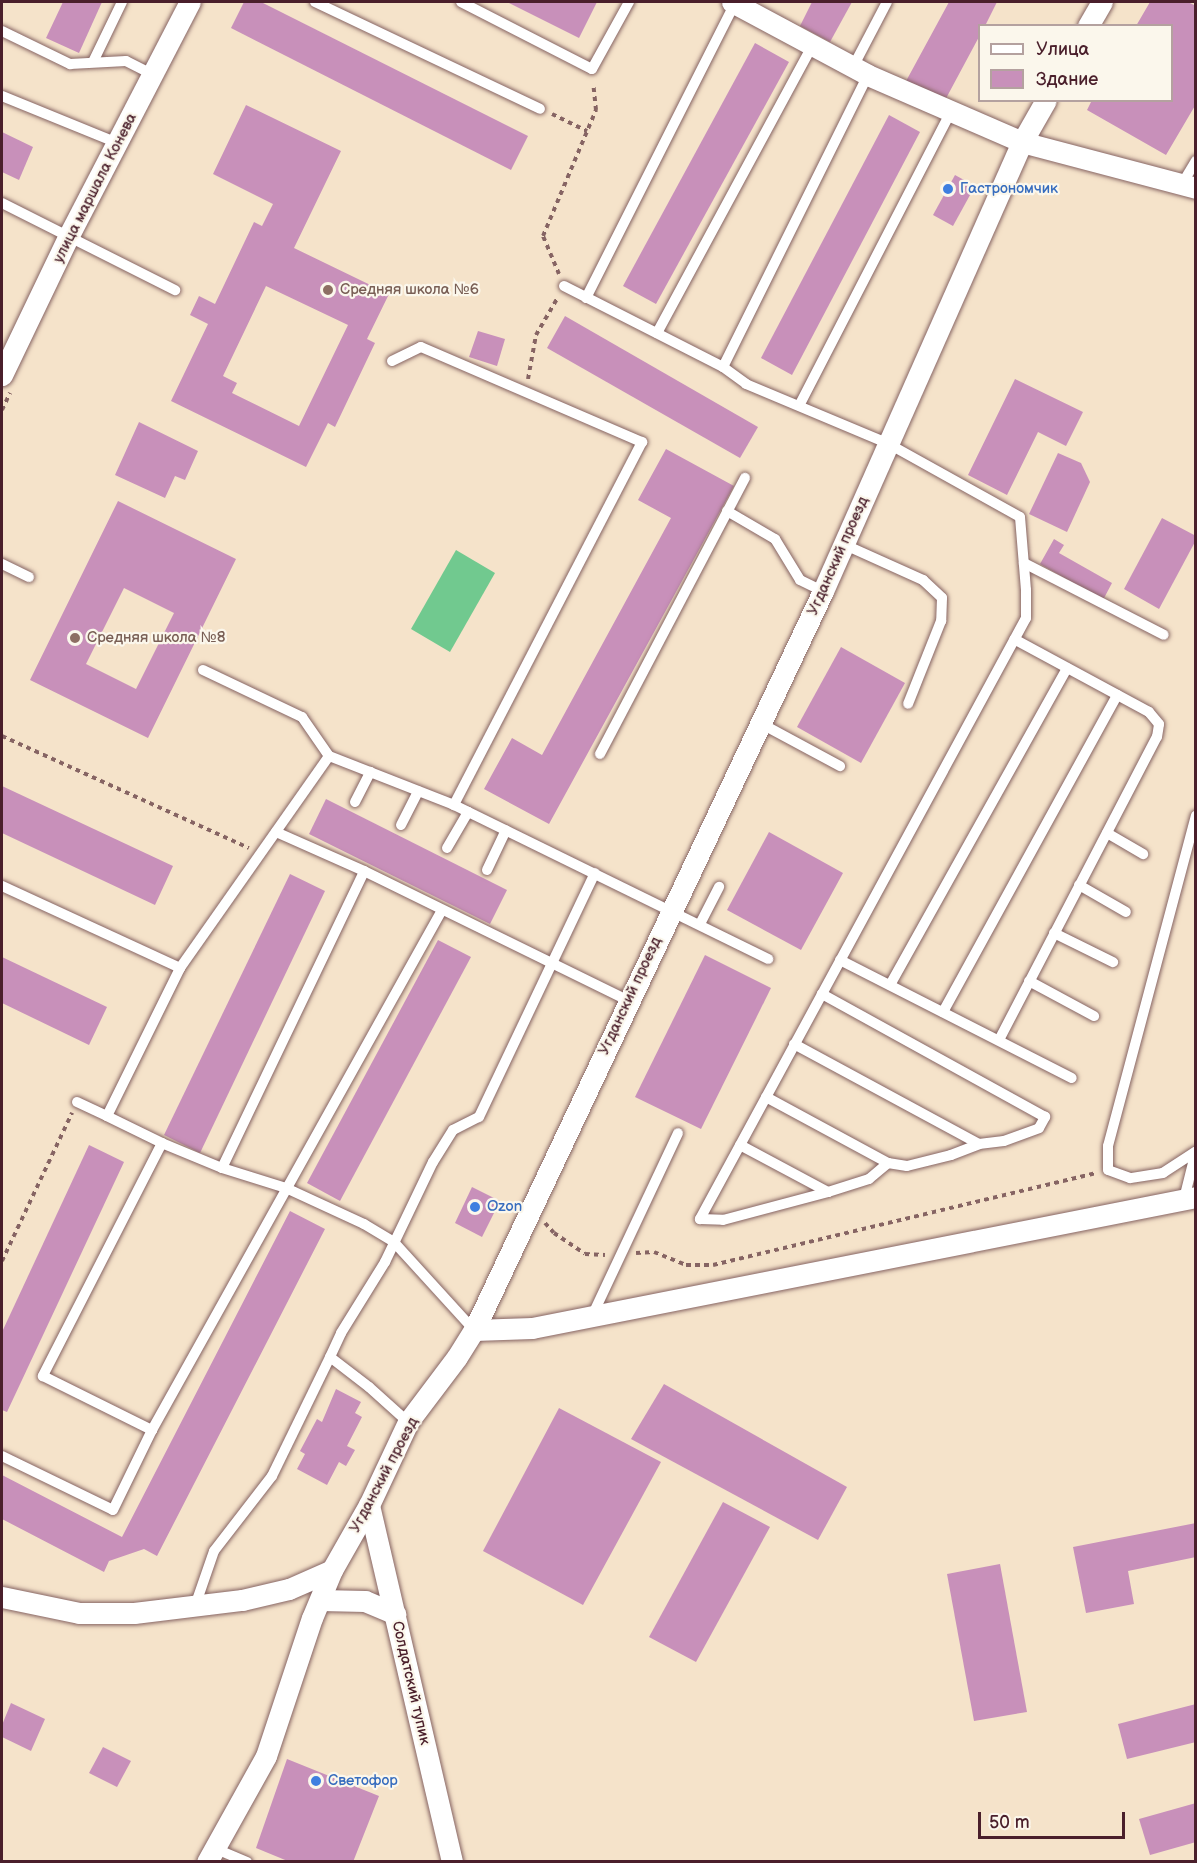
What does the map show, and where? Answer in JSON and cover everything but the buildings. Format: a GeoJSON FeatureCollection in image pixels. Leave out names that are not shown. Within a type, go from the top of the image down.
{"type":"FeatureCollection","features":[{"type":"Feature","properties":{"kind":"street","name":"улица маршала Конева"},"geometry":{"type":"LineString","coordinates":[[2,375],[69,235],[119,143],[190,2]]}},
{"type":"Feature","properties":{"kind":"street"},"geometry":{"type":"LineString","coordinates":[[734,2],[861,71],[1022,142],[1189,186]]}},
{"type":"Feature","properties":{"kind":"street"},"geometry":{"type":"LineString","coordinates":[[1089,24],[1102,2]]}},
{"type":"Feature","properties":{"kind":"street","name":"Угданский проезд"},"geometry":{"type":"LineString","coordinates":[[211,1855],[266,1756],[332,1570],[369,1505],[408,1422],[445,1374],[474,1330],[627,1000],[823,591],[1022,142],[1045,102]]}},
{"type":"Feature","properties":{"kind":"street"},"geometry":{"type":"LineString","coordinates":[[474,1330],[532,1328],[1190,1198]]}},
{"type":"Feature","properties":{"kind":"street","name":"Солдатский тупик"},"geometry":{"type":"LineString","coordinates":[[369,1505],[452,1862]]}},
{"type":"Feature","properties":{"kind":"street"},"geometry":{"type":"LineString","coordinates":[[2,1597],[79,1614],[134,1613],[242,1600],[289,1589],[332,1570]]}},
{"type":"Feature","properties":{"kind":"street"},"geometry":{"type":"LineString","coordinates":[[320,1600],[365,1601],[395,1614]]}},
{"type":"Feature","properties":{"kind":"lane"},"geometry":{"type":"LineString","coordinates":[[93,62],[122,2]]}},
{"type":"Feature","properties":{"kind":"lane"},"geometry":{"type":"LineString","coordinates":[[315,2],[540,109]]}},
{"type":"Feature","properties":{"kind":"lane"},"geometry":{"type":"LineString","coordinates":[[461,2],[592,69],[629,2]]}},
{"type":"Feature","properties":{"kind":"lane"},"geometry":{"type":"LineString","coordinates":[[586,298],[734,2]]}},
{"type":"Feature","properties":{"kind":"lane"},"geometry":{"type":"LineString","coordinates":[[723,367],[861,71],[887,2]]}},
{"type":"Feature","properties":{"kind":"lane"},"geometry":{"type":"LineString","coordinates":[[2,31],[70,64],[126,61],[154,75]]}},
{"type":"Feature","properties":{"kind":"lane"},"geometry":{"type":"LineString","coordinates":[[657,333],[813,45]]}},
{"type":"Feature","properties":{"kind":"lane"},"geometry":{"type":"LineString","coordinates":[[2,96],[119,143]]}},
{"type":"Feature","properties":{"kind":"lane"},"geometry":{"type":"LineString","coordinates":[[800,404],[951,111]]}},
{"type":"Feature","properties":{"kind":"lane"},"geometry":{"type":"LineString","coordinates":[[1189,186],[1196,161]]}},
{"type":"Feature","properties":{"kind":"lane"},"geometry":{"type":"LineString","coordinates":[[2,203],[175,290]]}},
{"type":"Feature","properties":{"kind":"lane"},"geometry":{"type":"LineString","coordinates":[[564,286],[723,367],[746,384],[800,404],[887,443],[1020,517],[1026,618],[700,1219],[723,1220],[828,1192],[869,1179],[888,1163]]}},
{"type":"Feature","properties":{"kind":"lane"},"geometry":{"type":"LineString","coordinates":[[392,361],[421,347],[642,442],[454,805]]}},
{"type":"Feature","properties":{"kind":"lane"},"geometry":{"type":"LineString","coordinates":[[600,754],[745,478]]}},
{"type":"Feature","properties":{"kind":"lane"},"geometry":{"type":"LineString","coordinates":[[727,511],[775,539],[800,580],[823,591]]}},
{"type":"Feature","properties":{"kind":"lane"},"geometry":{"type":"LineString","coordinates":[[843,544],[923,580],[942,598],[941,621],[909,704]]}},
{"type":"Feature","properties":{"kind":"lane"},"geometry":{"type":"LineString","coordinates":[[1024,563],[1164,634]]}},
{"type":"Feature","properties":{"kind":"lane"},"geometry":{"type":"LineString","coordinates":[[2,564],[29,577]]}},
{"type":"Feature","properties":{"kind":"lane"},"geometry":{"type":"LineString","coordinates":[[999,1040],[1157,736],[1159,724],[1149,712],[1014,639]]}},
{"type":"Feature","properties":{"kind":"lane"},"geometry":{"type":"LineString","coordinates":[[890,985],[1067,668]]}},
{"type":"Feature","properties":{"kind":"lane"},"geometry":{"type":"LineString","coordinates":[[203,670],[302,717],[329,756],[454,805],[671,909],[768,959]]}},
{"type":"Feature","properties":{"kind":"lane"},"geometry":{"type":"LineString","coordinates":[[943,1012],[1117,695]]}},
{"type":"Feature","properties":{"kind":"lane"},"geometry":{"type":"LineString","coordinates":[[760,723],[840,766]]}},
{"type":"Feature","properties":{"kind":"lane"},"geometry":{"type":"LineString","coordinates":[[107,1116],[180,968],[263,855],[276,832],[329,756]]}},
{"type":"Feature","properties":{"kind":"lane"},"geometry":{"type":"LineString","coordinates":[[355,802],[370,772]]}},
{"type":"Feature","properties":{"kind":"lane"},"geometry":{"type":"LineString","coordinates":[[401,825],[418,791]]}},
{"type":"Feature","properties":{"kind":"lane"},"geometry":{"type":"LineString","coordinates":[[447,848],[468,812]]}},
{"type":"Feature","properties":{"kind":"lane"},"geometry":{"type":"LineString","coordinates":[[1195,1152],[1163,1173],[1130,1178],[1108,1170],[1108,1146],[1196,816]]}},
{"type":"Feature","properties":{"kind":"lane"},"geometry":{"type":"LineString","coordinates":[[487,870],[506,830]]}},
{"type":"Feature","properties":{"kind":"lane"},"geometry":{"type":"LineString","coordinates":[[276,832],[364,871],[627,1000]]}},
{"type":"Feature","properties":{"kind":"lane"},"geometry":{"type":"LineString","coordinates":[[1107,833],[1143,854]]}},
{"type":"Feature","properties":{"kind":"lane"},"geometry":{"type":"LineString","coordinates":[[222,1168],[364,871]]}},
{"type":"Feature","properties":{"kind":"lane"},"geometry":{"type":"LineString","coordinates":[[195,1606],[214,1551],[272,1476],[340,1333],[384,1262],[433,1162],[453,1130],[479,1117],[595,873]]}},
{"type":"Feature","properties":{"kind":"lane"},"geometry":{"type":"LineString","coordinates":[[1079,885],[1126,912]]}},
{"type":"Feature","properties":{"kind":"lane"},"geometry":{"type":"LineString","coordinates":[[2,886],[180,968]]}},
{"type":"Feature","properties":{"kind":"lane"},"geometry":{"type":"LineString","coordinates":[[700,924],[719,887]]}},
{"type":"Feature","properties":{"kind":"lane"},"geometry":{"type":"LineString","coordinates":[[2,1456],[113,1510],[152,1430],[442,910]]}},
{"type":"Feature","properties":{"kind":"lane"},"geometry":{"type":"LineString","coordinates":[[1054,933],[1113,962]]}},
{"type":"Feature","properties":{"kind":"lane"},"geometry":{"type":"LineString","coordinates":[[840,960],[1072,1077]]}},
{"type":"Feature","properties":{"kind":"lane"},"geometry":{"type":"LineString","coordinates":[[1029,981],[1094,1016]]}},
{"type":"Feature","properties":{"kind":"lane"},"geometry":{"type":"LineString","coordinates":[[766,1097],[888,1163],[907,1166],[951,1155],[979,1144],[1004,1141],[1039,1128],[1045,1117],[822,994]]}},
{"type":"Feature","properties":{"kind":"lane"},"geometry":{"type":"LineString","coordinates":[[794,1044],[979,1144]]}},
{"type":"Feature","properties":{"kind":"lane"},"geometry":{"type":"LineString","coordinates":[[77,1102],[162,1143],[222,1168],[286,1188],[364,1224],[394,1242],[474,1330]]}},
{"type":"Feature","properties":{"kind":"lane"},"geometry":{"type":"LineString","coordinates":[[592,1316],[678,1133]]}},
{"type":"Feature","properties":{"kind":"lane"},"geometry":{"type":"LineString","coordinates":[[152,1430],[43,1376],[162,1143]]}},
{"type":"Feature","properties":{"kind":"lane"},"geometry":{"type":"LineString","coordinates":[[740,1145],[828,1192]]}},
{"type":"Feature","properties":{"kind":"lane"},"geometry":{"type":"LineString","coordinates":[[1190,1198],[1195,1152]]}},
{"type":"Feature","properties":{"kind":"lane"},"geometry":{"type":"LineString","coordinates":[[330,1357],[369,1387],[408,1422]]}},
{"type":"Feature","properties":{"kind":"lane"},"geometry":{"type":"LineString","coordinates":[[211,1855],[247,1862]]}},
{"type":"Feature","properties":{"kind":"path"},"geometry":{"type":"LineString","coordinates":[[526,392],[536,335],[564,286],[543,236],[596,110],[592,69]]}},
{"type":"Feature","properties":{"kind":"path"},"geometry":{"type":"LineString","coordinates":[[540,109],[587,131]]}},
{"type":"Feature","properties":{"kind":"path"},"geometry":{"type":"LineString","coordinates":[[2,736],[263,855]]}},
{"type":"Feature","properties":{"kind":"path"},"geometry":{"type":"LineString","coordinates":[[2,1261],[77,1102]]}},
{"type":"Feature","properties":{"kind":"path"},"geometry":{"type":"LineString","coordinates":[[531,1207],[554,1233],[585,1254],[621,1255],[654,1252],[686,1265],[713,1265],[1108,1170]]}},
{"type":"Feature","properties":{"kind":"green space"},"geometry":{"type":"Polygon","coordinates":[[[456,550],[495,573],[450,652],[411,629],[456,550]]]}},
{"type":"Feature","properties":{"kind":"place","name":"Гастрономчик"},"geometry":{"type":"Point","coordinates":[948,189]}},
{"type":"Feature","properties":{"kind":"place","name":"Средняя школа №6"},"geometry":{"type":"Point","coordinates":[328,290]}},
{"type":"Feature","properties":{"kind":"place","name":"Средняя школа №8"},"geometry":{"type":"Point","coordinates":[75,638]}},
{"type":"Feature","properties":{"kind":"place","name":"Ozon"},"geometry":{"type":"Point","coordinates":[475,1207]}},
{"type":"Feature","properties":{"kind":"place","name":"Светофор"},"geometry":{"type":"Point","coordinates":[316,1781]}}]}
